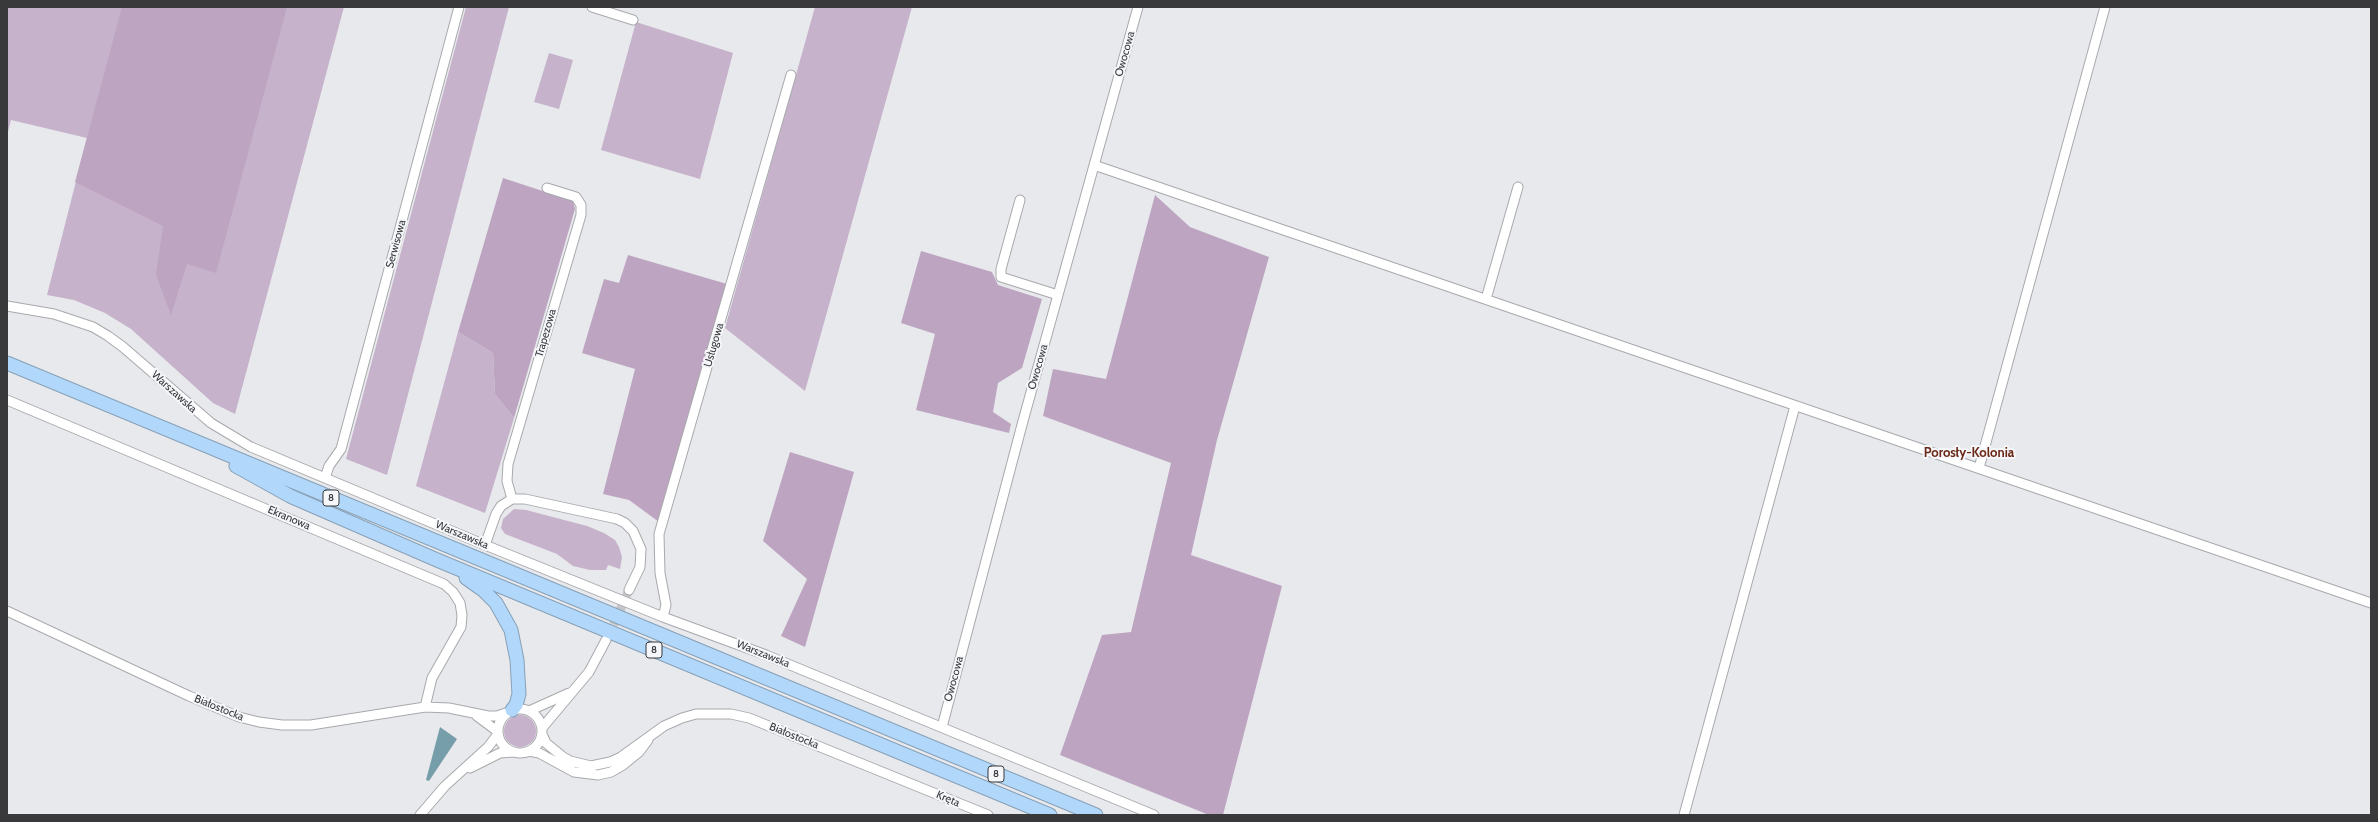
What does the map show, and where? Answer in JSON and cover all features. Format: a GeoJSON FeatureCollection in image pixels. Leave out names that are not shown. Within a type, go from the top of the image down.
{"type":"FeatureCollection","features":[{"type":"Feature","properties":{"kind":"highway","name":"8"},"geometry":{"type":"LineString","coordinates":[[7,363],[1096,815]]}},
{"type":"Feature","properties":{"kind":"highway","name":"8"},"geometry":{"type":"LineString","coordinates":[[184,437],[290,496],[437,560],[1050,815]]}},
{"type":"Feature","properties":{"kind":"highway"},"geometry":{"type":"LineString","coordinates":[[437,560],[483,590],[496,603],[511,630],[518,660],[519,694],[516,704],[510,711]]}},
{"type":"Feature","properties":{"kind":"street","name":"Serwisowa"},"geometry":{"type":"LineString","coordinates":[[325,478],[329,466],[341,449],[459,7]]}},
{"type":"Feature","properties":{"kind":"street"},"geometry":{"type":"LineString","coordinates":[[592,7],[633,20]]}},
{"type":"Feature","properties":{"kind":"street","name":"Owocowa"},"geometry":{"type":"LineString","coordinates":[[942,727],[1058,295],[1138,7]]}},
{"type":"Feature","properties":{"kind":"street"},"geometry":{"type":"LineString","coordinates":[[1979,468],[2105,7]]}},
{"type":"Feature","properties":{"kind":"street","name":"Usługowa"},"geometry":{"type":"LineString","coordinates":[[663,617],[666,605],[660,574],[659,534],[790,76]]}},
{"type":"Feature","properties":{"kind":"street"},"geometry":{"type":"LineString","coordinates":[[1094,165],[2371,603]]}},
{"type":"Feature","properties":{"kind":"street"},"geometry":{"type":"LineString","coordinates":[[1486,299],[1518,187]]}},
{"type":"Feature","properties":{"kind":"street","name":"Trapezowa"},"geometry":{"type":"LineString","coordinates":[[512,499],[507,481],[508,464],[580,215],[580,205],[576,197],[547,188]]}},
{"type":"Feature","properties":{"kind":"street"},"geometry":{"type":"LineString","coordinates":[[1020,200],[1001,269],[1001,277],[1058,295]]}},
{"type":"Feature","properties":{"kind":"street","name":"Warszawska"},"geometry":{"type":"LineString","coordinates":[[7,306],[54,314],[93,327],[123,347],[200,415],[226,434],[251,447],[486,545],[663,617],[766,655],[1154,815]]}},
{"type":"Feature","properties":{"kind":"street","name":"Ekranowa"},"geometry":{"type":"LineString","coordinates":[[7,400],[444,584],[453,592],[460,602],[462,615],[461,627],[457,638],[439,663],[432,678],[425,706]]}},
{"type":"Feature","properties":{"kind":"street"},"geometry":{"type":"LineString","coordinates":[[1684,815],[1794,406]]}},
{"type":"Feature","properties":{"kind":"street"},"geometry":{"type":"LineString","coordinates":[[486,545],[496,514],[501,506],[512,499],[525,499],[580,510],[625,523],[634,532],[641,549],[640,567],[629,590]]}},
{"type":"Feature","properties":{"kind":"street","name":"Białostocka"},"geometry":{"type":"LineString","coordinates":[[7,610],[189,696],[238,717],[259,722],[282,725],[311,725],[425,706],[497,716],[510,711]]}},
{"type":"Feature","properties":{"kind":"street"},"geometry":{"type":"LineString","coordinates":[[462,772],[500,753],[518,753],[529,751],[537,744],[552,713],[577,689],[595,663],[606,640]]}},
{"type":"Feature","properties":{"kind":"street"},"geometry":{"type":"LineString","coordinates":[[420,815],[445,786],[488,747],[497,733],[500,721],[510,711],[529,711],[577,689]]}},
{"type":"Feature","properties":{"kind":"street"},"geometry":{"type":"LineString","coordinates":[[529,711],[538,718],[542,731]]}},
{"type":"Feature","properties":{"kind":"street","name":"Białostocka"},"geometry":{"type":"LineString","coordinates":[[471,713],[497,733]]}},
{"type":"Feature","properties":{"kind":"street","name":"Białostocka"},"geometry":{"type":"LineString","coordinates":[[542,731],[546,743],[563,757],[575,763],[591,766],[610,762],[621,757],[675,720],[696,714],[711,713],[743,717],[931,792]]}},
{"type":"Feature","properties":{"kind":"street"},"geometry":{"type":"LineString","coordinates":[[497,733],[502,745],[518,753]]}},
{"type":"Feature","properties":{"kind":"street","name":"Białostocka"},"geometry":{"type":"LineString","coordinates":[[529,751],[539,753],[574,772],[598,775],[611,772],[623,765],[639,752],[654,733]]}},
{"type":"Feature","properties":{"kind":"street","name":"Kręta"},"geometry":{"type":"LineString","coordinates":[[931,792],[988,815]]}},
{"type":"Feature","properties":{"kind":"shaded area"},"geometry":{"type":"Polygon","coordinates":[[[7,7],[344,7],[235,414],[213,403],[131,329],[105,313],[74,300],[47,295],[87,138],[11,120],[7,136],[7,7]]]}},
{"type":"Feature","properties":{"kind":"shaded area"},"geometry":{"type":"Polygon","coordinates":[[[122,7],[287,7],[216,273],[187,264],[171,315],[156,275],[163,226],[75,182],[122,7]]]}},
{"type":"Feature","properties":{"kind":"shaded area"},"geometry":{"type":"Polygon","coordinates":[[[466,7],[509,7],[387,475],[346,459],[466,7]]]}},
{"type":"Feature","properties":{"kind":"shaded area"},"geometry":{"type":"Polygon","coordinates":[[[815,7],[912,7],[805,391],[725,328],[815,7]]]}},
{"type":"Feature","properties":{"kind":"shaded area"},"geometry":{"type":"Polygon","coordinates":[[[636,22],[733,53],[700,179],[601,150],[636,22]]]}},
{"type":"Feature","properties":{"kind":"shaded area"},"geometry":{"type":"Polygon","coordinates":[[[549,53],[573,60],[559,109],[534,102],[549,53]]]}},
{"type":"Feature","properties":{"kind":"shaded area"},"geometry":{"type":"Polygon","coordinates":[[[503,178],[573,201],[575,209],[514,418],[495,394],[493,353],[458,332],[503,178]]]}},
{"type":"Feature","properties":{"kind":"shaded area"},"geometry":{"type":"Polygon","coordinates":[[[1155,195],[1190,227],[1269,257],[1217,440],[1191,555],[1282,586],[1223,815],[1209,815],[1060,755],[1102,635],[1131,632],[1171,463],[1043,416],[1053,369],[1106,379],[1155,195]]]}},
{"type":"Feature","properties":{"kind":"shaded area"},"geometry":{"type":"Polygon","coordinates":[[[921,251],[992,272],[998,285],[1042,299],[1022,368],[998,383],[993,412],[1011,424],[1009,433],[916,410],[935,334],[901,323],[921,251]]]}},
{"type":"Feature","properties":{"kind":"shaded area"},"geometry":{"type":"Polygon","coordinates":[[[628,255],[727,284],[659,522],[629,500],[603,494],[635,369],[582,353],[604,279],[619,283],[628,255]]]}},
{"type":"Feature","properties":{"kind":"shaded area"},"geometry":{"type":"Polygon","coordinates":[[[458,332],[493,353],[495,394],[514,418],[485,513],[416,486],[458,332]]]}},
{"type":"Feature","properties":{"kind":"shaded area"},"geometry":{"type":"Polygon","coordinates":[[[790,452],[854,472],[805,647],[781,636],[807,579],[763,541],[790,452]]]}},
{"type":"Feature","properties":{"kind":"shaded area"},"geometry":{"type":"Polygon","coordinates":[[[514,509],[526,510],[587,526],[604,533],[615,540],[619,547],[622,557],[620,569],[608,565],[606,570],[590,570],[573,566],[557,554],[505,534],[501,528],[503,519],[514,509]]]}},
{"type":"Feature","properties":{"kind":"shaded area"},"geometry":{"type":"Polygon","coordinates":[[[517,715],[523,715],[533,722],[536,731],[535,737],[529,744],[523,747],[517,747],[507,740],[504,734],[504,728],[511,718],[517,715]]]}},
{"type":"Feature","properties":{"kind":"water"},"geometry":{"type":"Polygon","coordinates":[[[440,727],[457,739],[429,781],[426,780],[440,727]]]}},
{"type":"Feature","properties":{"kind":"tunnel"},"geometry":{"type":"LineString","coordinates":[[608,637],[629,590]]}},
{"type":"Feature","properties":{"kind":"district","name":"Porosły-Kolonia"},"geometry":{"type":"Point","coordinates":[1969,453]}}]}
